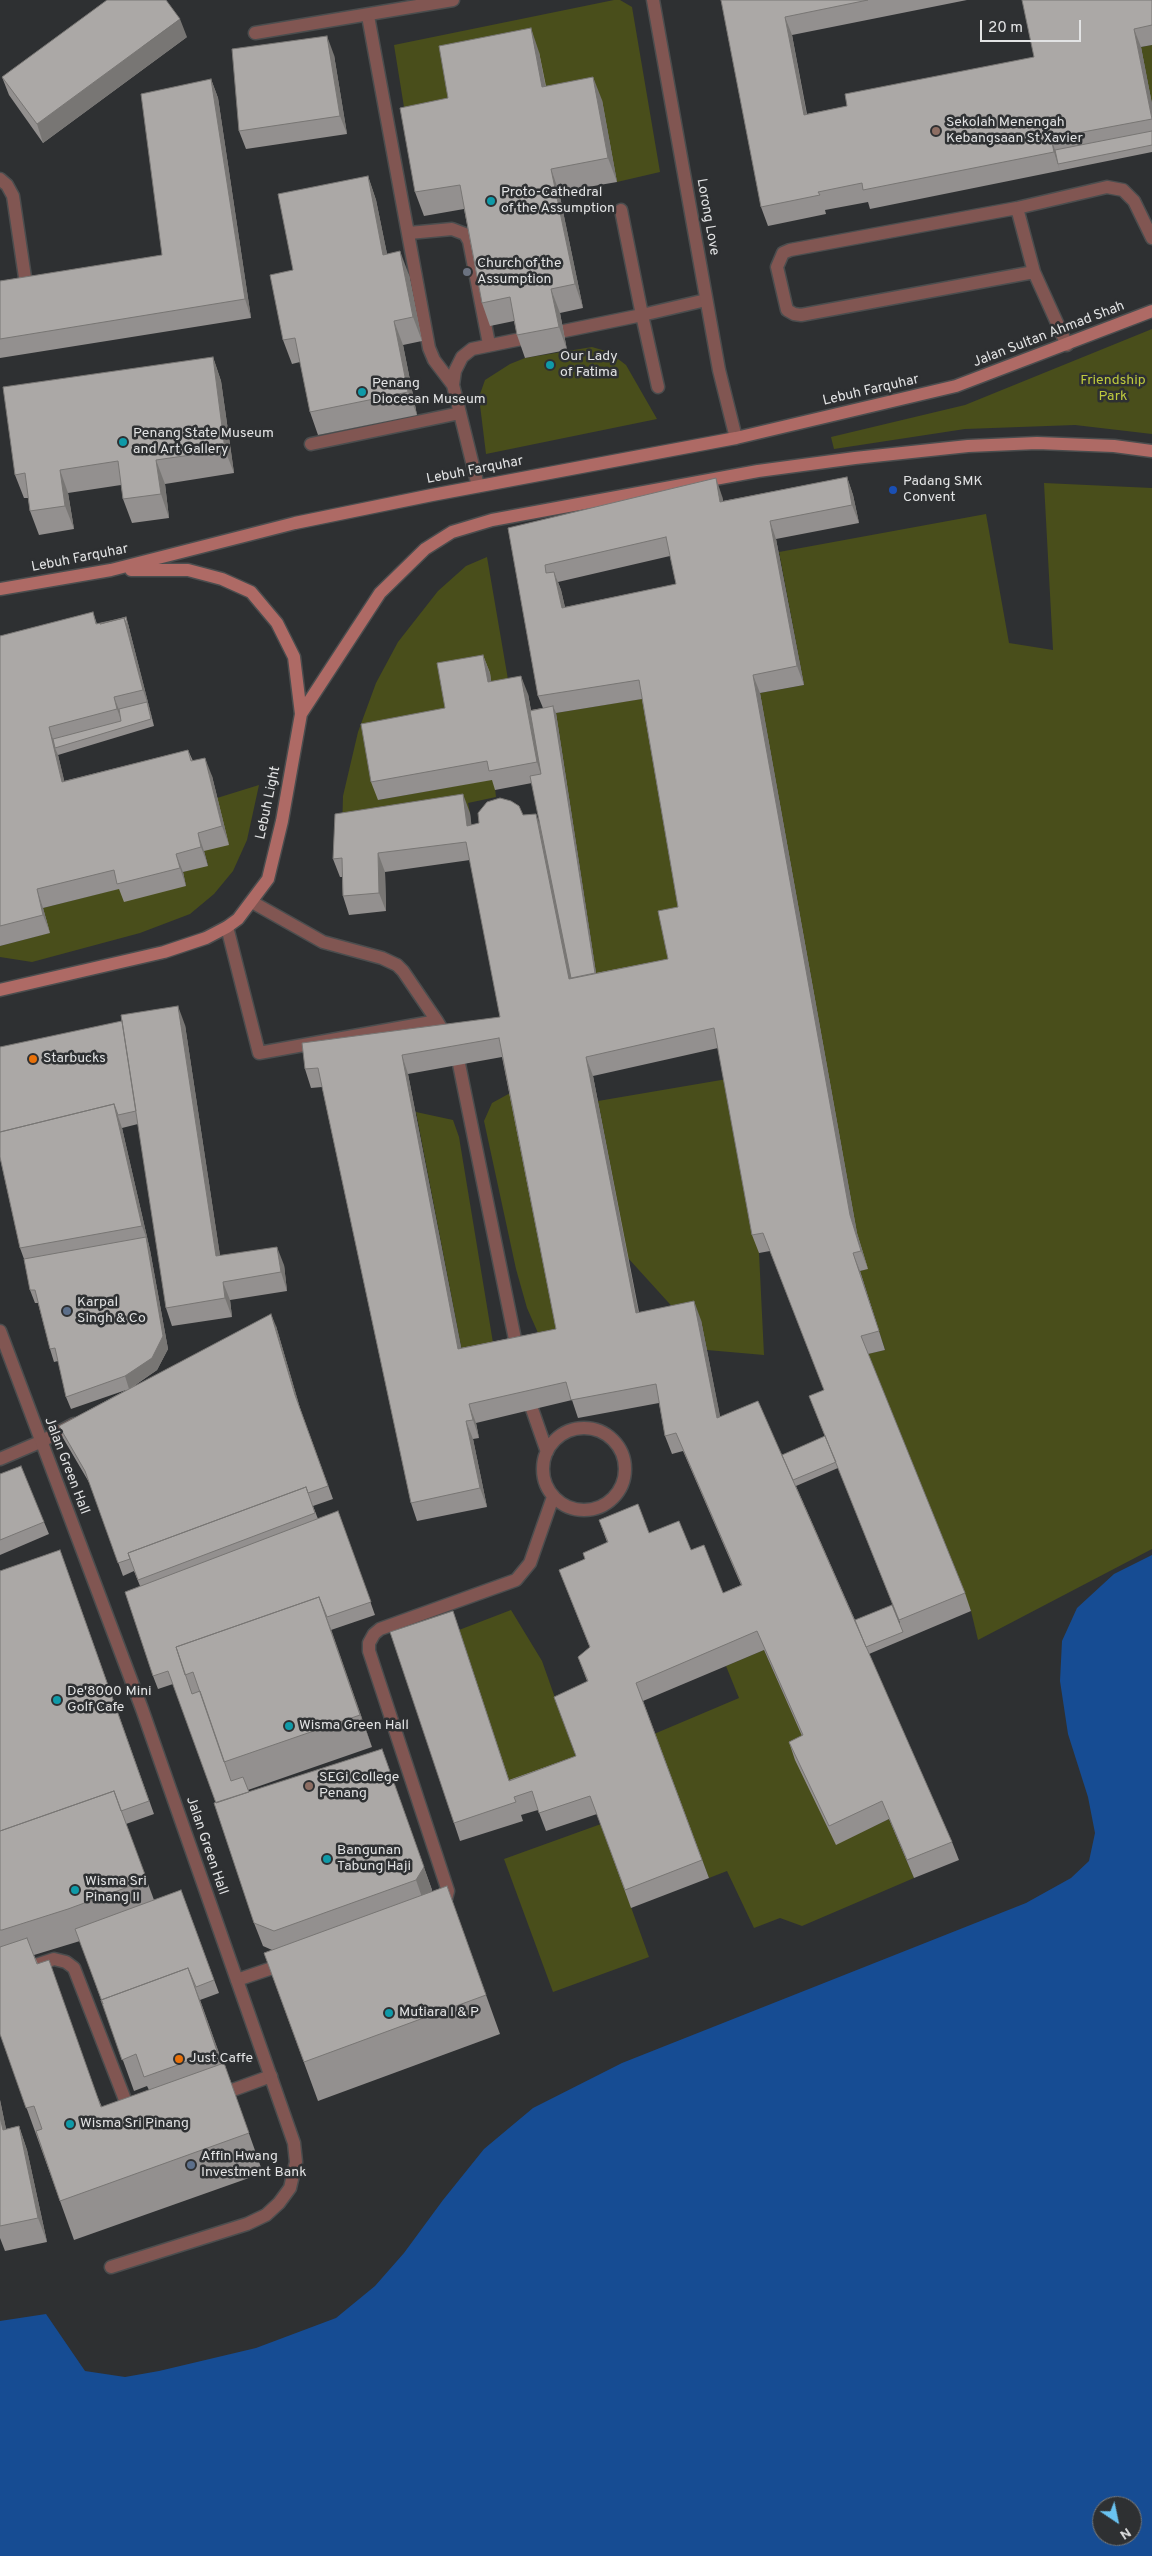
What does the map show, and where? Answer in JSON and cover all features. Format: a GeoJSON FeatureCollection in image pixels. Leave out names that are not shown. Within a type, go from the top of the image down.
{"type":"FeatureCollection","features":[{"type":"Feature","properties":{"kind":"main road","name":"Jalan Sultan Ahmad Shah"},"geometry":{"type":"LineString","coordinates":[[956,386],[1152,311]]}},
{"type":"Feature","properties":{"kind":"main road","name":"Lebuh Farquhar"},"geometry":{"type":"LineString","coordinates":[[0,589],[111,570],[295,523],[478,486],[736,438],[956,386]]}},
{"type":"Feature","properties":{"kind":"main road","name":"Lebuh Light"},"geometry":{"type":"LineString","coordinates":[[0,990],[164,952],[206,938],[227,927],[252,902],[268,879],[282,821],[301,714],[330,672],[351,634],[380,593],[401,570],[434,542],[452,532],[492,520],[758,470],[884,455],[968,446],[1037,443],[1114,446],[1152,451]]}},
{"type":"Feature","properties":{"kind":"main road"},"geometry":{"type":"LineString","coordinates":[[111,570],[188,570],[222,578],[251,592],[277,624],[294,656],[301,714]]}},
{"type":"Feature","properties":{"kind":"street"},"geometry":{"type":"LineString","coordinates":[[256,33],[368,16],[453,0]]}},
{"type":"Feature","properties":{"kind":"street","name":"Lorong Love"},"geometry":{"type":"LineString","coordinates":[[653,0],[719,370],[736,438]]}},
{"type":"Feature","properties":{"kind":"street"},"geometry":{"type":"LineString","coordinates":[[368,16],[429,348],[434,360],[453,385]]}},
{"type":"Feature","properties":{"kind":"street"},"geometry":{"type":"LineString","coordinates":[[0,179],[7,185],[13,196],[27,291]]}},
{"type":"Feature","properties":{"kind":"street"},"geometry":{"type":"LineString","coordinates":[[1034,272],[802,315],[794,314],[787,310],[777,267],[782,253],[1017,208],[1108,187],[1122,190],[1134,202],[1152,238]]}},
{"type":"Feature","properties":{"kind":"street"},"geometry":{"type":"LineString","coordinates":[[1017,208],[1034,272],[1067,345]]}},
{"type":"Feature","properties":{"kind":"street"},"geometry":{"type":"LineString","coordinates":[[621,210],[658,387]]}},
{"type":"Feature","properties":{"kind":"street"},"geometry":{"type":"LineString","coordinates":[[409,233],[452,229],[465,234],[469,241],[489,344]]}},
{"type":"Feature","properties":{"kind":"street"},"geometry":{"type":"LineString","coordinates":[[564,331],[706,300]]}},
{"type":"Feature","properties":{"kind":"street"},"geometry":{"type":"LineString","coordinates":[[478,486],[453,385],[455,371],[462,357],[472,349],[521,339]]}},
{"type":"Feature","properties":{"kind":"street"},"geometry":{"type":"LineString","coordinates":[[312,444],[460,414]]}},
{"type":"Feature","properties":{"kind":"street"},"geometry":{"type":"LineString","coordinates":[[252,902],[323,942],[390,960],[403,970],[450,1043]]}},
{"type":"Feature","properties":{"kind":"street"},"geometry":{"type":"LineString","coordinates":[[227,927],[259,1053],[437,1021]]}},
{"type":"Feature","properties":{"kind":"street"},"geometry":{"type":"LineString","coordinates":[[459,1064],[519,1356]]}},
{"type":"Feature","properties":{"kind":"street","name":"Jalan Green Hall"},"geometry":{"type":"LineString","coordinates":[[0,1331],[40,1442],[142,1709],[294,2143],[296,2162],[290,2188],[280,2203],[266,2215],[247,2224],[112,2267]]}},
{"type":"Feature","properties":{"kind":"street"},"geometry":{"type":"LineString","coordinates":[[532,1409],[547,1452]]}},
{"type":"Feature","properties":{"kind":"street"},"geometry":{"type":"LineString","coordinates":[[0,1459],[40,1442],[83,1419]]}},
{"type":"Feature","properties":{"kind":"street"},"geometry":{"type":"LineString","coordinates":[[586,1428],[602,1432],[615,1442],[623,1455],[625,1471],[622,1487],[612,1500],[598,1509],[582,1511],[566,1507],[553,1497],[545,1484],[543,1468],[547,1452],[556,1439],[570,1430],[586,1428]]}},
{"type":"Feature","properties":{"kind":"street"},"geometry":{"type":"LineString","coordinates":[[438,1910],[445,1903],[448,1891],[369,1651],[369,1643],[374,1634],[380,1629],[516,1580],[530,1563],[553,1497]]}},
{"type":"Feature","properties":{"kind":"street"},"geometry":{"type":"LineString","coordinates":[[18,1971],[54,1959],[66,1962],[74,1968],[129,2110],[138,2119],[145,2119]]}},
{"type":"Feature","properties":{"kind":"street"},"geometry":{"type":"LineString","coordinates":[[237,1980],[292,1961]]}},
{"type":"Feature","properties":{"kind":"street"},"geometry":{"type":"LineString","coordinates":[[207,2099],[271,2076]]}},
{"type":"Feature","properties":{"kind":"green space"},"geometry":{"type":"Polygon","coordinates":[[[620,0],[632,7],[660,172],[617,182],[602,101],[457,122],[408,132],[394,45],[620,0]]]}},
{"type":"Feature","properties":{"kind":"green space"},"geometry":{"type":"Polygon","coordinates":[[[1152,45],[1152,104],[1141,47],[1152,45]]]}},
{"type":"Feature","properties":{"kind":"green space","name":"Friendship Park"},"geometry":{"type":"Polygon","coordinates":[[[1152,329],[1152,434],[1075,425],[965,429],[834,449],[831,437],[965,405],[1152,329]]]}},
{"type":"Feature","properties":{"kind":"green space"},"geometry":{"type":"Polygon","coordinates":[[[592,347],[609,352],[626,365],[657,419],[486,454],[479,397],[485,380],[510,364],[525,358],[592,347]]]}},
{"type":"Feature","properties":{"kind":"green space"},"geometry":{"type":"Polygon","coordinates":[[[1044,483],[1152,488],[1152,1549],[978,1640],[971,1611],[867,1354],[885,1350],[860,1271],[867,1269],[857,1234],[760,693],[804,685],[779,552],[986,514],[1009,643],[1053,650],[1044,483]]]}},
{"type":"Feature","properties":{"kind":"green space"},"geometry":{"type":"Polygon","coordinates":[[[487,557],[511,697],[452,727],[378,800],[494,779],[496,797],[468,803],[470,813],[342,832],[343,796],[358,732],[376,683],[398,642],[438,591],[466,566],[487,557]]]}},
{"type":"Feature","properties":{"kind":"green space"},"geometry":{"type":"Polygon","coordinates":[[[646,698],[684,926],[674,977],[599,992],[556,713],[646,698]]]}},
{"type":"Feature","properties":{"kind":"green space"},"geometry":{"type":"Polygon","coordinates":[[[259,785],[247,840],[233,871],[214,894],[190,914],[140,933],[32,962],[0,957],[0,946],[49,933],[43,908],[121,888],[186,886],[183,872],[208,865],[204,851],[217,798],[259,785]]]}},
{"type":"Feature","properties":{"kind":"green space"},"geometry":{"type":"Polygon","coordinates":[[[727,1079],[759,1253],[764,1355],[707,1350],[701,1320],[687,1323],[628,1258],[598,1101],[727,1079]]]}},
{"type":"Feature","properties":{"kind":"green space"},"geometry":{"type":"Polygon","coordinates":[[[512,1092],[562,1348],[546,1351],[527,1308],[516,1269],[484,1121],[492,1103],[512,1092]]]}},
{"type":"Feature","properties":{"kind":"green space"},"geometry":{"type":"Polygon","coordinates":[[[416,1112],[453,1120],[459,1137],[496,1361],[465,1367],[416,1112]]]}},
{"type":"Feature","properties":{"kind":"green space"},"geometry":{"type":"Polygon","coordinates":[[[511,1610],[542,1661],[582,1774],[515,1799],[459,1630],[511,1610]]]}},
{"type":"Feature","properties":{"kind":"green space"},"geometry":{"type":"Polygon","coordinates":[[[764,1650],[810,1753],[836,1844],[889,1819],[914,1878],[802,1926],[780,1918],[754,1928],[727,1871],[709,1878],[654,1734],[739,1698],[726,1666],[764,1650]]]}},
{"type":"Feature","properties":{"kind":"green space"},"geometry":{"type":"Polygon","coordinates":[[[601,1824],[649,1957],[553,1992],[504,1859],[601,1824]]]}},
{"type":"Feature","properties":{"kind":"water"},"geometry":{"type":"Polygon","coordinates":[[[1152,1555],[1152,2556],[0,2556],[0,2321],[46,2314],[85,2371],[125,2377],[256,2348],[336,2318],[375,2286],[404,2253],[484,2149],[533,2108],[622,2063],[1026,1903],[1071,1878],[1089,1861],[1095,1833],[1088,1797],[1068,1734],[1060,1681],[1062,1641],[1077,1608],[1114,1574],[1152,1555]]]}},
{"type":"Feature","properties":{"kind":"building"},"geometry":{"type":"Polygon","coordinates":[[[107,0],[166,0],[180,19],[37,124],[2,77],[107,0]]]}},
{"type":"Feature","properties":{"kind":"building"},"geometry":{"type":"Polygon","coordinates":[[[721,0],[868,0],[785,17],[804,115],[847,106],[845,94],[1034,57],[1022,0],[1152,0],[1152,25],[1134,29],[1152,119],[1051,138],[1054,152],[863,190],[862,183],[818,192],[820,195],[761,207],[721,0]]]}},
{"type":"Feature","properties":{"kind":"building","name":"Proto-Cathedral of the Assumption"},"geometry":{"type":"Polygon","coordinates":[[[531,28],[542,87],[593,77],[608,158],[551,169],[575,284],[551,289],[559,327],[517,335],[510,297],[482,303],[460,185],[415,192],[400,108],[448,98],[439,46],[531,28]]]}},
{"type":"Feature","properties":{"kind":"building"},"geometry":{"type":"Polygon","coordinates":[[[327,36],[340,116],[239,131],[232,49],[327,36]]]}},
{"type":"Feature","properties":{"kind":"building"},"geometry":{"type":"Polygon","coordinates":[[[211,79],[245,299],[0,339],[0,281],[162,255],[141,94],[211,79]]]}},
{"type":"Feature","properties":{"kind":"building"},"geometry":{"type":"Polygon","coordinates":[[[1152,131],[1152,145],[1058,164],[1055,150],[1152,131]]]}},
{"type":"Feature","properties":{"kind":"building"},"geometry":{"type":"Polygon","coordinates":[[[368,176],[383,255],[400,251],[413,317],[394,321],[408,392],[310,412],[295,338],[283,340],[270,275],[293,270],[278,194],[368,176]]]}},
{"type":"Feature","properties":{"kind":"building","name":"Penang State Museum and Art Gallery"},"geometry":{"type":"Polygon","coordinates":[[[213,357],[225,450],[156,460],[161,494],[123,499],[118,461],[60,470],[65,506],[30,511],[25,473],[15,475],[3,387],[213,357]]]}},
{"type":"Feature","properties":{"kind":"building"},"geometry":{"type":"Polygon","coordinates":[[[847,477],[852,505],[770,521],[797,666],[753,675],[850,1215],[861,1251],[853,1253],[879,1331],[861,1336],[965,1593],[899,1620],[809,1396],[824,1390],[763,1233],[752,1235],[714,1028],[586,1057],[636,1313],[694,1301],[717,1418],[758,1401],[952,1842],[907,1860],[882,1801],[829,1826],[789,1742],[803,1735],[757,1631],[636,1683],[702,1860],[625,1890],[590,1796],[539,1813],[532,1791],[514,1797],[516,1802],[454,1823],[390,1632],[453,1611],[509,1781],[576,1756],[554,1697],[588,1681],[578,1657],[590,1647],[559,1570],[585,1559],[583,1553],[608,1542],[599,1520],[638,1504],[649,1533],[679,1521],[691,1550],[704,1545],[723,1593],[742,1585],[676,1433],[665,1436],[656,1384],[571,1400],[566,1382],[469,1404],[473,1420],[466,1421],[480,1488],[411,1503],[318,1068],[305,1069],[302,1043],[500,1017],[466,842],[378,853],[379,893],[343,896],[342,858],[333,859],[335,814],[463,794],[467,826],[479,823],[478,813],[487,802],[500,798],[511,801],[519,806],[523,815],[536,814],[569,979],[668,959],[658,911],[678,907],[639,680],[538,696],[508,528],[716,478],[720,502],[847,477]],[[666,537],[545,565],[546,573],[554,572],[562,608],[676,584],[666,537]],[[499,1038],[402,1055],[458,1349],[556,1329],[499,1038]]]}},
{"type":"Feature","properties":{"kind":"building"},"geometry":{"type":"Polygon","coordinates":[[[93,612],[96,624],[124,618],[143,690],[114,697],[117,709],[49,727],[62,782],[188,750],[191,761],[205,758],[222,826],[198,833],[201,847],[176,854],[180,868],[117,884],[114,870],[37,889],[43,915],[0,926],[0,636],[93,612]]]}},
{"type":"Feature","properties":{"kind":"building"},"geometry":{"type":"Polygon","coordinates":[[[126,617],[129,630],[124,618],[100,624],[126,617]]]}},
{"type":"Feature","properties":{"kind":"building"},"geometry":{"type":"Polygon","coordinates":[[[483,655],[488,682],[521,676],[537,762],[489,771],[487,761],[371,782],[361,724],[445,708],[437,663],[483,655]]]}},
{"type":"Feature","properties":{"kind":"building"},"geometry":{"type":"Polygon","coordinates":[[[147,702],[151,719],[55,748],[53,739],[121,721],[119,709],[147,702]]]}},
{"type":"Feature","properties":{"kind":"building"},"geometry":{"type":"Polygon","coordinates":[[[553,706],[595,973],[571,978],[530,776],[541,774],[530,711],[553,706]]]}},
{"type":"Feature","properties":{"kind":"building"},"geometry":{"type":"Polygon","coordinates":[[[178,1006],[216,1256],[277,1247],[281,1272],[223,1282],[225,1298],[166,1308],[121,1015],[178,1006]]]}},
{"type":"Feature","properties":{"kind":"building"},"geometry":{"type":"Polygon","coordinates":[[[122,1021],[136,1111],[118,1115],[114,1104],[0,1132],[0,1047],[122,1021]]]}},
{"type":"Feature","properties":{"kind":"building"},"geometry":{"type":"Polygon","coordinates":[[[114,1104],[142,1226],[20,1248],[0,1157],[0,1132],[114,1104]]]}},
{"type":"Feature","properties":{"kind":"building"},"geometry":{"type":"Polygon","coordinates":[[[146,1237],[163,1336],[152,1358],[125,1376],[66,1397],[55,1348],[50,1349],[35,1290],[30,1290],[24,1259],[146,1237]]]}},
{"type":"Feature","properties":{"kind":"building"},"geometry":{"type":"Polygon","coordinates":[[[271,1314],[295,1395],[328,1486],[308,1493],[306,1487],[128,1553],[130,1559],[118,1563],[85,1471],[59,1426],[271,1314]]]}},
{"type":"Feature","properties":{"kind":"building"},"geometry":{"type":"Polygon","coordinates":[[[825,1436],[836,1462],[793,1480],[782,1455],[825,1436]]]}},
{"type":"Feature","properties":{"kind":"building"},"geometry":{"type":"Polygon","coordinates":[[[21,1466],[44,1522],[0,1540],[0,1474],[21,1466]]]}},
{"type":"Feature","properties":{"kind":"building"},"geometry":{"type":"Polygon","coordinates":[[[306,1487],[315,1513],[138,1580],[128,1553],[306,1487]]]}},
{"type":"Feature","properties":{"kind":"building"},"geometry":{"type":"Polygon","coordinates":[[[338,1511],[371,1602],[327,1617],[319,1597],[176,1647],[192,1694],[200,1691],[231,1781],[243,1777],[249,1792],[216,1803],[168,1671],[153,1676],[125,1592],[338,1511]]]}},
{"type":"Feature","properties":{"kind":"building","name":"De'8000 Mini Golf Cafe"},"geometry":{"type":"Polygon","coordinates":[[[60,1550],[149,1801],[121,1811],[114,1791],[0,1831],[0,1571],[60,1550]]]}},
{"type":"Feature","properties":{"kind":"building","name":"Wisma Green Hall"},"geometry":{"type":"Polygon","coordinates":[[[319,1597],[360,1715],[224,1762],[193,1672],[185,1675],[176,1647],[319,1597]]]}},
{"type":"Feature","properties":{"kind":"building"},"geometry":{"type":"Polygon","coordinates":[[[892,1605],[903,1632],[866,1647],[855,1620],[892,1605]]]}},
{"type":"Feature","properties":{"kind":"building","name":"Bangunan Tabung Haji"},"geometry":{"type":"Polygon","coordinates":[[[382,1749],[424,1867],[416,1880],[274,1931],[254,1923],[214,1803],[382,1749]]]}},
{"type":"Feature","properties":{"kind":"building","name":"Wisma Sri Pinang II"},"geometry":{"type":"Polygon","coordinates":[[[114,1791],[147,1880],[68,1909],[0,1930],[0,1831],[114,1791]]]}},
{"type":"Feature","properties":{"kind":"building","name":"Mutiara I & P"},"geometry":{"type":"Polygon","coordinates":[[[447,1886],[486,1995],[304,2062],[264,1953],[447,1886]]]}},
{"type":"Feature","properties":{"kind":"building"},"geometry":{"type":"Polygon","coordinates":[[[181,1890],[214,1980],[196,1987],[188,1968],[101,2000],[75,1929],[181,1890]]]}},
{"type":"Feature","properties":{"kind":"building","name":"Wisma Sri Pinang"},"geometry":{"type":"Polygon","coordinates":[[[27,1938],[37,1964],[49,1960],[101,2107],[224,2063],[249,2133],[60,2201],[36,2131],[42,2129],[34,2106],[26,2108],[0,2034],[0,1947],[27,1938]]]}},
{"type":"Feature","properties":{"kind":"building"},"geometry":{"type":"Polygon","coordinates":[[[188,1968],[217,2051],[144,2077],[136,2054],[122,2060],[101,2000],[188,1968]]]}},
{"type":"Feature","properties":{"kind":"building"},"geometry":{"type":"Polygon","coordinates":[[[0,2117],[3,2130],[19,2126],[38,2218],[0,2226],[0,2117]]]}},
{"type":"Feature","properties":{"kind":"place","name":"Sekolah Menengah Kebangsaan St Xavier"},"geometry":{"type":"Point","coordinates":[936,131]}},
{"type":"Feature","properties":{"kind":"place","name":"Proto-Cathedral of the Assumption"},"geometry":{"type":"Point","coordinates":[491,201]}},
{"type":"Feature","properties":{"kind":"place","name":"Church of the Assumption"},"geometry":{"type":"Point","coordinates":[467,272]}},
{"type":"Feature","properties":{"kind":"place","name":"Our Lady of Fatima"},"geometry":{"type":"Point","coordinates":[550,365]}},
{"type":"Feature","properties":{"kind":"place","name":"Penang Diocesan Museum"},"geometry":{"type":"Point","coordinates":[362,392]}},
{"type":"Feature","properties":{"kind":"place","name":"Penang State Museum and Art Gallery"},"geometry":{"type":"Point","coordinates":[123,442]}},
{"type":"Feature","properties":{"kind":"place","name":"Padang SMK Convent"},"geometry":{"type":"Point","coordinates":[893,490]}},
{"type":"Feature","properties":{"kind":"place","name":"Starbucks"},"geometry":{"type":"Point","coordinates":[33,1059]}},
{"type":"Feature","properties":{"kind":"place","name":"Karpal Singh & Co"},"geometry":{"type":"Point","coordinates":[67,1311]}},
{"type":"Feature","properties":{"kind":"place","name":"De'8000 Mini Golf Cafe"},"geometry":{"type":"Point","coordinates":[57,1700]}},
{"type":"Feature","properties":{"kind":"place","name":"Wisma Green Hall"},"geometry":{"type":"Point","coordinates":[289,1726]}},
{"type":"Feature","properties":{"kind":"place","name":"SEGi College Penang"},"geometry":{"type":"Point","coordinates":[309,1786]}},
{"type":"Feature","properties":{"kind":"place","name":"Bangunan Tabung Haji"},"geometry":{"type":"Point","coordinates":[327,1859]}},
{"type":"Feature","properties":{"kind":"place","name":"Wisma Sri Pinang II"},"geometry":{"type":"Point","coordinates":[75,1890]}},
{"type":"Feature","properties":{"kind":"place","name":"Mutiara I & P"},"geometry":{"type":"Point","coordinates":[389,2013]}},
{"type":"Feature","properties":{"kind":"place","name":"Just Caffe"},"geometry":{"type":"Point","coordinates":[179,2059]}},
{"type":"Feature","properties":{"kind":"place","name":"Wisma Sri Pinang"},"geometry":{"type":"Point","coordinates":[70,2124]}},
{"type":"Feature","properties":{"kind":"place","name":"Affin Hwang Investment Bank"},"geometry":{"type":"Point","coordinates":[191,2165]}}]}
